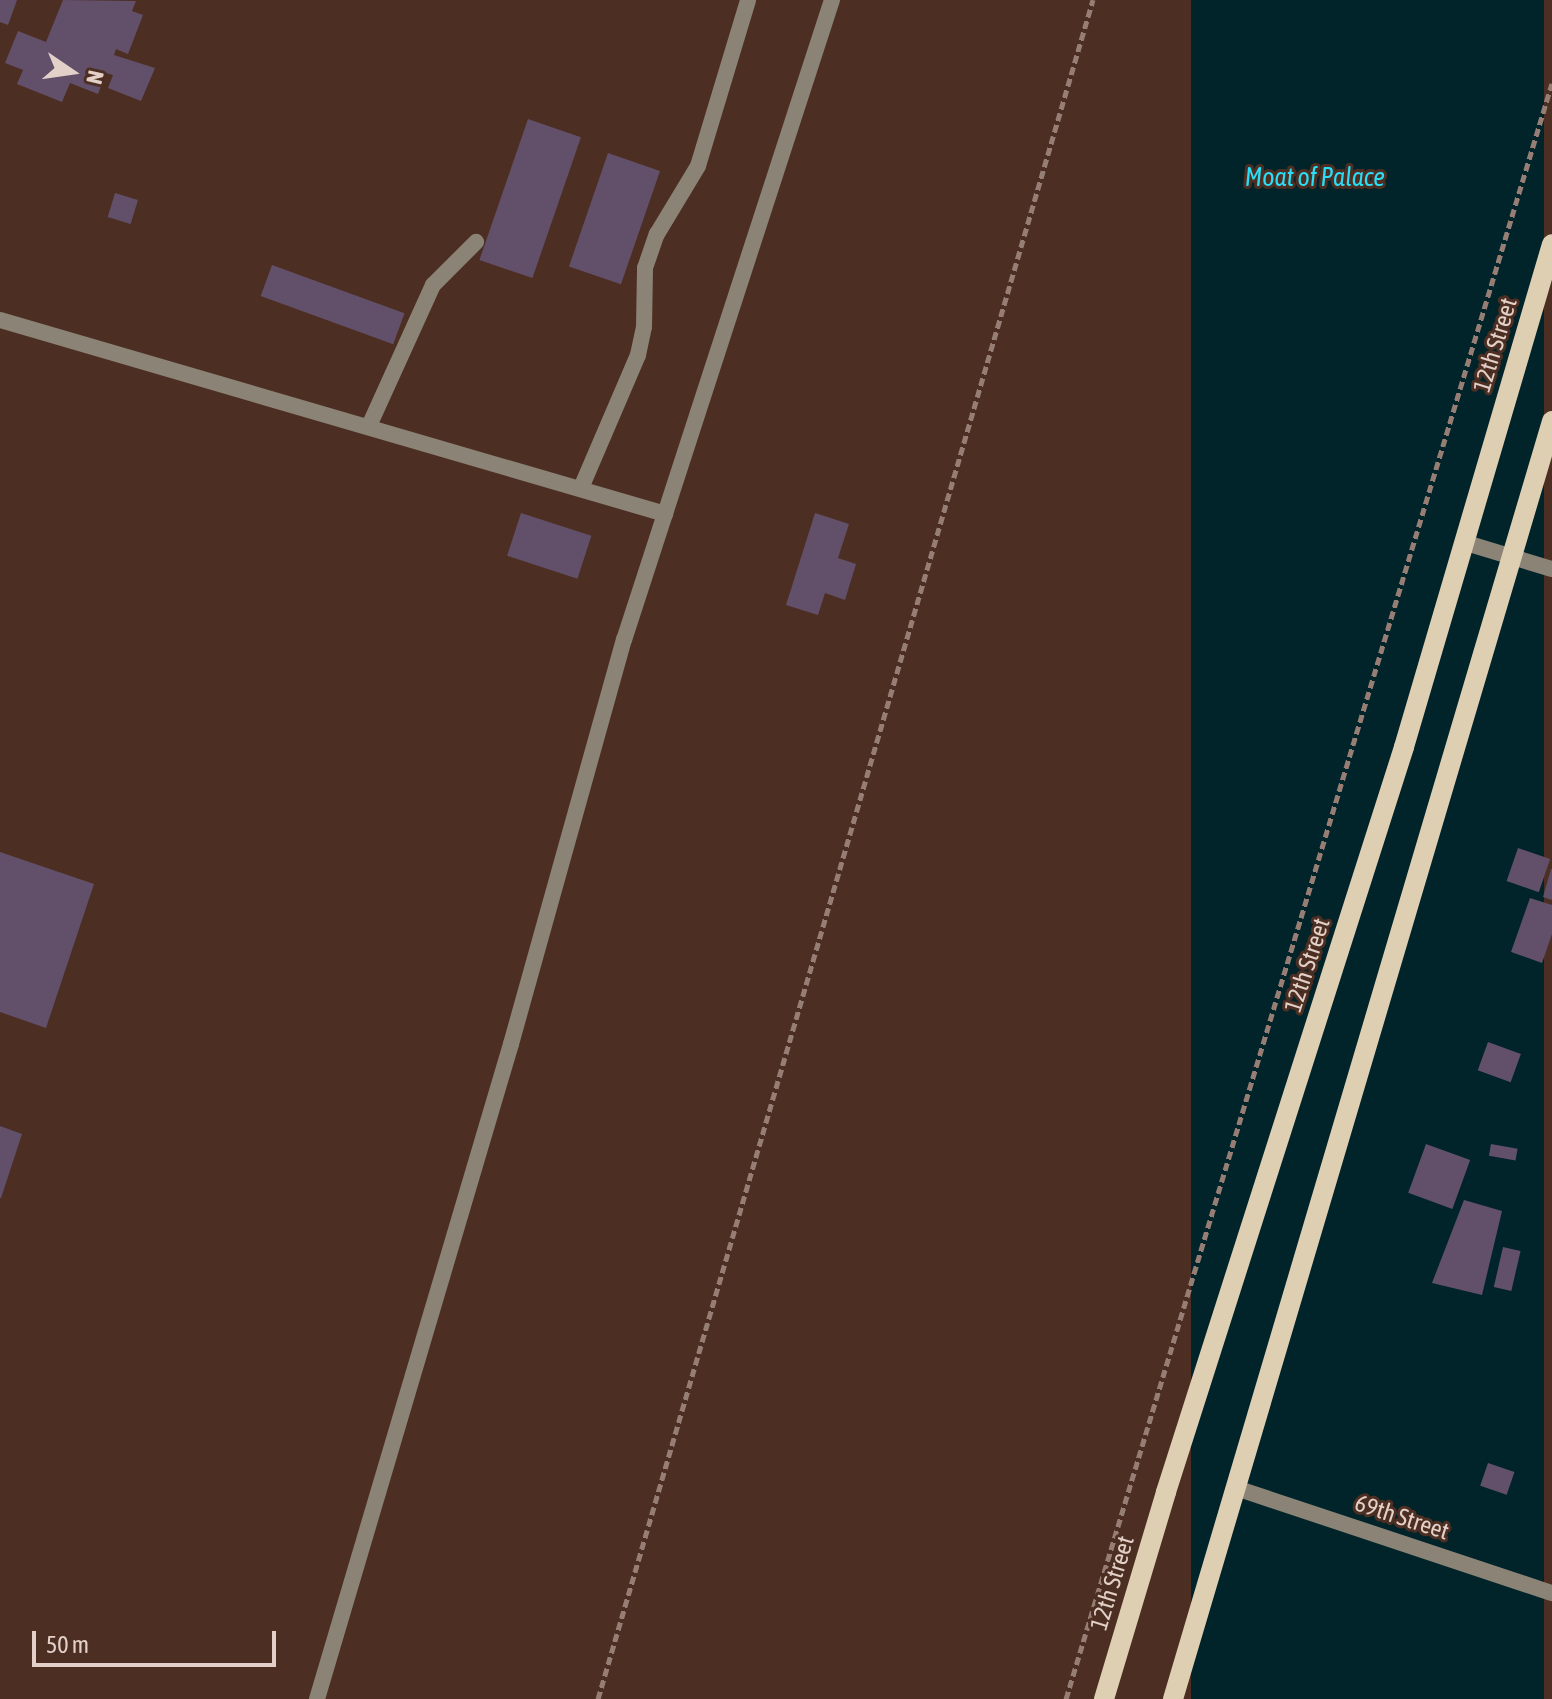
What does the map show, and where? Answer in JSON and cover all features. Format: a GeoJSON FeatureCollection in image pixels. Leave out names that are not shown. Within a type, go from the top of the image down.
{"type":"FeatureCollection","features":[{"type":"Feature","properties":{"kind":"main road","name":"12th Street"},"geometry":{"type":"LineString","coordinates":[[1104,1699],[1166,1492],[1404,747],[1552,244]]}},
{"type":"Feature","properties":{"kind":"main road"},"geometry":{"type":"LineString","coordinates":[[1173,1699],[1552,421]]}},
{"type":"Feature","properties":{"kind":"street"},"geometry":{"type":"LineString","coordinates":[[581,488],[638,355],[644,327],[645,268],[657,234],[698,166],[748,0]]}},
{"type":"Feature","properties":{"kind":"street"},"geometry":{"type":"LineString","coordinates":[[317,1699],[511,1044],[624,640],[832,0]]}},
{"type":"Feature","properties":{"kind":"street"},"geometry":{"type":"LineString","coordinates":[[369,426],[433,285],[476,242]]}},
{"type":"Feature","properties":{"kind":"street"},"geometry":{"type":"LineString","coordinates":[[0,320],[665,514]]}},
{"type":"Feature","properties":{"kind":"street"},"geometry":{"type":"LineString","coordinates":[[1463,542],[1552,569]]}},
{"type":"Feature","properties":{"kind":"street","name":"69th Street"},"geometry":{"type":"LineString","coordinates":[[1236,1488],[1552,1593]]}},
{"type":"Feature","properties":{"kind":"path"},"geometry":{"type":"LineString","coordinates":[[598,1699],[1093,0]]}},
{"type":"Feature","properties":{"kind":"path"},"geometry":{"type":"LineString","coordinates":[[1066,1699],[1552,83]]}},
{"type":"Feature","properties":{"kind":"water","name":"Moat of Palace"},"geometry":{"type":"Polygon","coordinates":[[[1191,0],[1544,0],[1544,1699],[1191,1699],[1191,0]]]}},
{"type":"Feature","properties":{"kind":"building"},"geometry":{"type":"Polygon","coordinates":[[[0,0],[17,0],[8,25],[0,22],[0,0]]]}},
{"type":"Feature","properties":{"kind":"building"},"geometry":{"type":"Polygon","coordinates":[[[63,0],[136,1],[132,11],[143,15],[128,54],[116,49],[114,55],[155,68],[141,101],[108,88],[113,75],[106,73],[98,94],[70,83],[62,102],[17,84],[23,70],[5,63],[18,31],[46,42],[63,0]]]}},
{"type":"Feature","properties":{"kind":"building"},"geometry":{"type":"Polygon","coordinates":[[[528,119],[581,137],[532,278],[479,260],[528,119]]]}},
{"type":"Feature","properties":{"kind":"building"},"geometry":{"type":"Polygon","coordinates":[[[608,153],[660,171],[621,284],[569,266],[608,153]]]}},
{"type":"Feature","properties":{"kind":"building"},"geometry":{"type":"Polygon","coordinates":[[[115,193],[138,200],[131,224],[108,217],[115,193]]]}},
{"type":"Feature","properties":{"kind":"building"},"geometry":{"type":"Polygon","coordinates":[[[272,265],[404,313],[393,344],[261,296],[272,265]]]}},
{"type":"Feature","properties":{"kind":"building"},"geometry":{"type":"Polygon","coordinates":[[[521,513],[591,536],[577,579],[507,556],[521,513]]]}},
{"type":"Feature","properties":{"kind":"building"},"geometry":{"type":"Polygon","coordinates":[[[815,513],[849,524],[838,558],[856,564],[845,600],[825,593],[818,615],[786,605],[815,513]]]}},
{"type":"Feature","properties":{"kind":"building"},"geometry":{"type":"Polygon","coordinates":[[[1518,848],[1550,859],[1539,892],[1507,881],[1518,848]]]}},
{"type":"Feature","properties":{"kind":"building"},"geometry":{"type":"Polygon","coordinates":[[[0,852],[94,884],[46,1028],[0,1012],[0,852]]]}},
{"type":"Feature","properties":{"kind":"building"},"geometry":{"type":"Polygon","coordinates":[[[1552,869],[1552,900],[1543,897],[1552,869]]]}},
{"type":"Feature","properties":{"kind":"building"},"geometry":{"type":"Polygon","coordinates":[[[1530,898],[1552,905],[1552,934],[1542,963],[1511,952],[1530,898]]]}},
{"type":"Feature","properties":{"kind":"building"},"geometry":{"type":"Polygon","coordinates":[[[1488,1042],[1521,1054],[1511,1082],[1478,1070],[1488,1042]]]}},
{"type":"Feature","properties":{"kind":"building"},"geometry":{"type":"Polygon","coordinates":[[[0,1126],[22,1134],[1,1198],[0,1198],[0,1126]]]}},
{"type":"Feature","properties":{"kind":"building"},"geometry":{"type":"Polygon","coordinates":[[[1426,1144],[1470,1160],[1452,1209],[1408,1193],[1426,1144]]]}},
{"type":"Feature","properties":{"kind":"building"},"geometry":{"type":"Polygon","coordinates":[[[1491,1144],[1518,1149],[1516,1161],[1489,1156],[1491,1144]]]}},
{"type":"Feature","properties":{"kind":"building"},"geometry":{"type":"Polygon","coordinates":[[[1464,1200],[1502,1211],[1482,1295],[1432,1283],[1464,1200]]]}},
{"type":"Feature","properties":{"kind":"building"},"geometry":{"type":"Polygon","coordinates":[[[1503,1247],[1521,1251],[1511,1291],[1494,1287],[1503,1247]]]}},
{"type":"Feature","properties":{"kind":"building"},"geometry":{"type":"Polygon","coordinates":[[[1488,1463],[1514,1472],[1507,1495],[1480,1486],[1488,1463]]]}}]}
